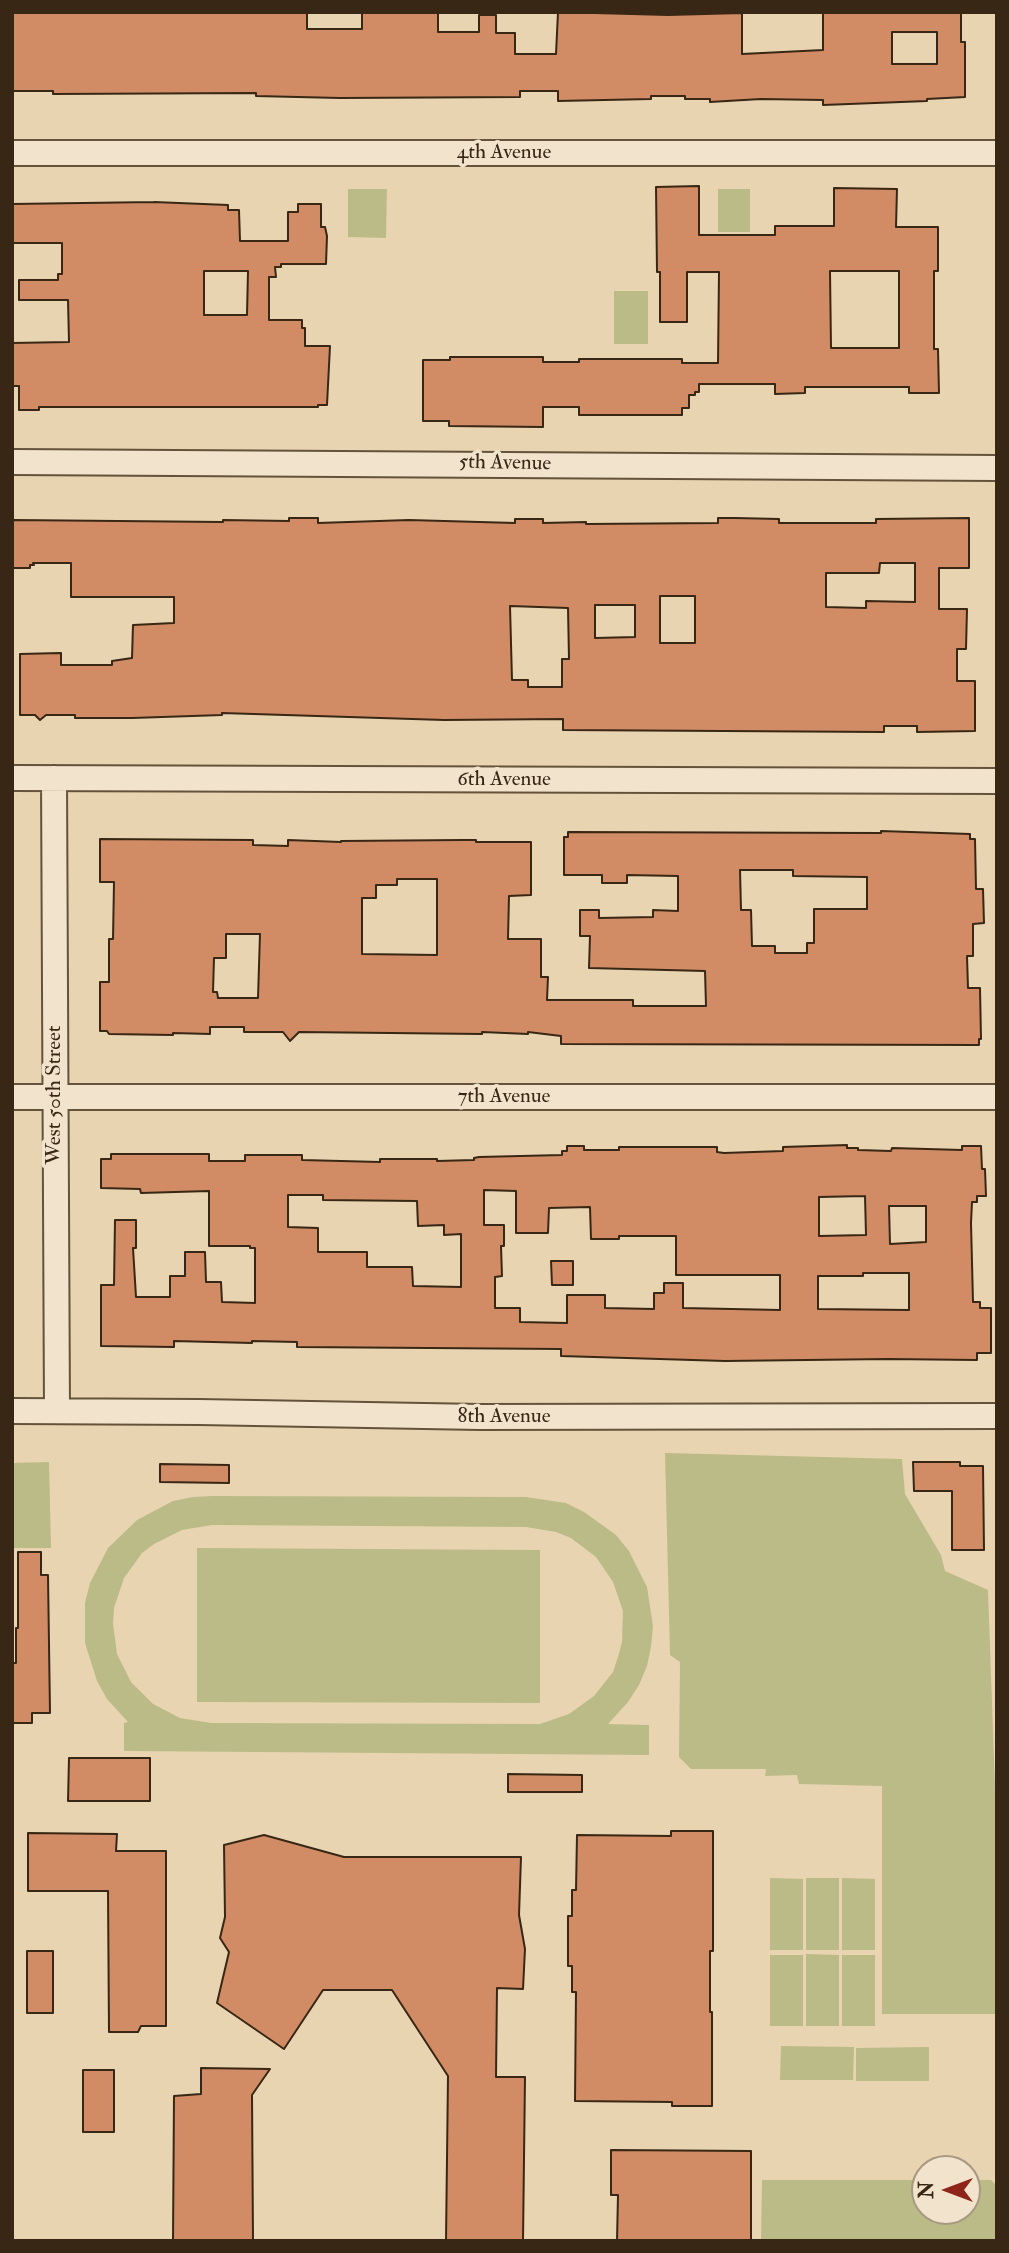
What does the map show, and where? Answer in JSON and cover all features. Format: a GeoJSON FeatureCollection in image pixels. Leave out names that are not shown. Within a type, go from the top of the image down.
{"type":"FeatureCollection","features":[{"type":"Feature","properties":{"kind":"street","name":"4th Avenue"},"geometry":{"type":"LineString","coordinates":[[12,153],[997,153]]}},
{"type":"Feature","properties":{"kind":"street","name":"5th Avenue"},"geometry":{"type":"LineString","coordinates":[[12,462],[997,468]]}},
{"type":"Feature","properties":{"kind":"street","name":"6th Avenue"},"geometry":{"type":"LineString","coordinates":[[12,778],[997,781]]}},
{"type":"Feature","properties":{"kind":"street","name":"West 50th Street"},"geometry":{"type":"LineString","coordinates":[[54,778],[57,1411]]}},
{"type":"Feature","properties":{"kind":"street","name":"7th Avenue"},"geometry":{"type":"LineString","coordinates":[[12,1097],[997,1097]]}},
{"type":"Feature","properties":{"kind":"street","name":"8th Avenue"},"geometry":{"type":"LineString","coordinates":[[12,1411],[480,1417],[997,1416]]}},
{"type":"Feature","properties":{"kind":"green space"},"geometry":{"type":"Polygon","coordinates":[[[348,189],[387,189],[386,238],[348,237],[348,189]]]}},
{"type":"Feature","properties":{"kind":"green space"},"geometry":{"type":"Polygon","coordinates":[[[718,189],[750,189],[750,232],[718,232],[718,189]]]}},
{"type":"Feature","properties":{"kind":"green space"},"geometry":{"type":"Polygon","coordinates":[[[614,291],[648,291],[648,344],[614,344],[614,291]]]}},
{"type":"Feature","properties":{"kind":"green space"},"geometry":{"type":"Polygon","coordinates":[[[665,1453],[902,1459],[905,1494],[941,1555],[945,1571],[988,1590],[995,1786],[995,2014],[882,2014],[882,1786],[799,1784],[797,1775],[765,1776],[766,1769],[691,1769],[679,1757],[680,1662],[670,1655],[665,1453]]]}},
{"type":"Feature","properties":{"kind":"green space"},"geometry":{"type":"Polygon","coordinates":[[[49,1462],[51,1548],[12,1548],[12,1463],[49,1462]]]}},
{"type":"Feature","properties":{"kind":"green space"},"geometry":{"type":"Polygon","coordinates":[[[193,1497],[526,1497],[566,1503],[584,1512],[616,1535],[629,1551],[647,1587],[653,1626],[647,1666],[628,1702],[608,1724],[649,1725],[649,1755],[124,1751],[124,1723],[128,1722],[107,1699],[97,1681],[85,1643],[85,1603],[90,1583],[108,1548],[137,1520],[173,1501],[193,1497]],[[212,1525],[182,1530],[142,1553],[124,1578],[114,1608],[117,1654],[131,1682],[153,1704],[180,1718],[211,1723],[540,1724],[569,1714],[594,1696],[613,1672],[622,1642],[623,1611],[613,1582],[596,1557],[571,1538],[556,1532],[526,1527],[212,1525]]]}},
{"type":"Feature","properties":{"kind":"green space"},"geometry":{"type":"Polygon","coordinates":[[[197,1548],[540,1550],[540,1703],[197,1702],[197,1548]]]}},
{"type":"Feature","properties":{"kind":"green space"},"geometry":{"type":"Polygon","coordinates":[[[770,1878],[803,1879],[803,1950],[770,1950],[770,1878]]]}},
{"type":"Feature","properties":{"kind":"green space"},"geometry":{"type":"Polygon","coordinates":[[[806,1878],[839,1878],[839,1950],[806,1950],[806,1878]]]}},
{"type":"Feature","properties":{"kind":"green space"},"geometry":{"type":"Polygon","coordinates":[[[842,1878],[875,1879],[875,1950],[842,1950],[842,1878]]]}},
{"type":"Feature","properties":{"kind":"green space"},"geometry":{"type":"Polygon","coordinates":[[[806,1954],[839,1955],[839,2026],[806,2026],[806,1954]]]}},
{"type":"Feature","properties":{"kind":"green space"},"geometry":{"type":"Polygon","coordinates":[[[770,1955],[803,1955],[803,2026],[770,2026],[770,1955]]]}},
{"type":"Feature","properties":{"kind":"green space"},"geometry":{"type":"Polygon","coordinates":[[[842,1955],[875,1955],[875,2026],[842,2026],[842,1955]]]}},
{"type":"Feature","properties":{"kind":"green space"},"geometry":{"type":"Polygon","coordinates":[[[781,2046],[854,2047],[853,2080],[780,2080],[781,2046]]]}},
{"type":"Feature","properties":{"kind":"green space"},"geometry":{"type":"Polygon","coordinates":[[[929,2047],[929,2081],[856,2081],[856,2048],[929,2047]]]}},
{"type":"Feature","properties":{"kind":"green space"},"geometry":{"type":"Polygon","coordinates":[[[762,2180],[911,2180],[911,2225],[981,2225],[981,2180],[991,2180],[997,2186],[997,2241],[761,2241],[762,2180]]]}},
{"type":"Feature","properties":{"kind":"building"},"geometry":{"type":"Polygon","coordinates":[[[12,12],[307,12],[307,29],[362,29],[362,12],[438,12],[438,32],[479,32],[479,15],[496,15],[496,33],[515,33],[515,54],[556,54],[558,12],[668,15],[742,13],[742,54],[823,50],[823,12],[961,12],[961,42],[965,42],[965,97],[927,101],[823,105],[823,100],[710,102],[710,99],[685,99],[685,96],[651,96],[651,99],[558,101],[558,91],[520,91],[520,97],[340,98],[256,96],[256,93],[53,94],[53,91],[12,91],[12,12]],[[892,32],[892,64],[937,64],[937,32],[892,32]]]}},
{"type":"Feature","properties":{"kind":"building"},"geometry":{"type":"Polygon","coordinates":[[[699,186],[699,235],[775,235],[775,226],[834,226],[834,188],[897,189],[896,227],[938,227],[938,271],[934,271],[934,349],[938,349],[939,393],[909,393],[909,387],[805,387],[805,393],[775,394],[775,384],[699,384],[699,392],[689,395],[689,408],[682,408],[682,415],[579,415],[579,407],[543,407],[543,427],[449,426],[449,421],[423,421],[423,360],[450,360],[450,357],[543,357],[543,362],[579,362],[579,359],[682,359],[682,363],[718,363],[719,272],[687,272],[687,322],[660,322],[656,187],[699,186]],[[830,271],[831,348],[899,348],[899,271],[830,271]]]}},
{"type":"Feature","properties":{"kind":"building"},"geometry":{"type":"Polygon","coordinates":[[[154,202],[228,205],[228,210],[239,210],[240,241],[288,241],[288,212],[298,212],[298,204],[321,204],[321,227],[325,227],[327,236],[326,264],[281,264],[281,267],[275,267],[276,277],[269,277],[269,320],[302,320],[305,346],[330,346],[327,405],[39,407],[39,410],[19,410],[19,386],[12,386],[12,343],[69,342],[68,300],[19,300],[19,280],[58,280],[58,274],[62,274],[62,243],[12,243],[12,204],[154,202]],[[204,271],[204,315],[247,315],[248,271],[204,271]]]}},
{"type":"Feature","properties":{"kind":"building"},"geometry":{"type":"Polygon","coordinates":[[[289,518],[318,518],[318,523],[409,520],[515,523],[515,519],[543,519],[543,523],[586,524],[718,523],[718,518],[735,518],[779,519],[779,523],[876,523],[876,519],[969,518],[969,568],[939,568],[939,609],[967,609],[966,649],[957,649],[957,681],[975,681],[975,731],[917,732],[917,726],[884,726],[884,732],[563,730],[563,719],[444,720],[222,713],[132,718],[46,715],[40,720],[35,715],[20,715],[20,654],[61,653],[61,665],[112,665],[112,661],[132,658],[133,625],[174,623],[174,597],[71,597],[71,563],[33,563],[30,568],[12,568],[13,520],[289,521],[289,518]],[[880,563],[879,573],[826,573],[826,607],[866,608],[866,601],[915,602],[915,563],[880,563]],[[660,596],[660,643],[695,643],[695,596],[660,596]],[[595,605],[595,638],[635,637],[635,605],[595,605]],[[510,606],[512,680],[528,680],[528,687],[562,687],[562,659],[569,659],[568,608],[510,606]]]}},
{"type":"Feature","properties":{"kind":"building"},"geometry":{"type":"Polygon","coordinates":[[[568,832],[970,834],[970,839],[975,839],[976,889],[983,889],[984,923],[973,924],[973,956],[967,956],[968,988],[980,988],[979,1045],[561,1044],[561,1036],[528,1032],[299,1032],[290,1041],[283,1032],[244,1032],[244,1027],[210,1027],[210,1034],[109,1034],[107,1031],[100,1031],[100,982],[109,982],[109,939],[113,939],[114,882],[100,882],[100,839],[253,840],[253,845],[288,846],[288,840],[531,842],[531,895],[509,896],[508,939],[541,939],[541,977],[548,977],[547,1000],[633,1000],[633,1006],[706,1006],[705,971],[589,968],[590,936],[580,936],[580,910],[599,910],[599,918],[653,917],[653,910],[678,911],[678,876],[627,875],[627,883],[602,883],[602,875],[564,875],[564,837],[568,837],[568,832]],[[740,870],[741,910],[751,910],[752,946],[775,946],[775,953],[807,953],[807,943],[814,943],[814,909],[867,909],[867,877],[793,876],[793,870],[740,870]],[[397,879],[397,885],[376,885],[376,898],[362,898],[362,954],[437,955],[437,879],[397,879]],[[226,934],[226,958],[214,958],[213,992],[217,992],[218,998],[258,998],[260,934],[226,934]]]}},
{"type":"Feature","properties":{"kind":"building"},"geometry":{"type":"Polygon","coordinates":[[[847,1145],[847,1148],[858,1150],[891,1151],[892,1148],[962,1150],[962,1146],[981,1146],[986,1196],[977,1196],[977,1202],[972,1202],[973,1302],[980,1302],[980,1308],[991,1308],[991,1353],[977,1353],[977,1360],[725,1361],[561,1356],[561,1349],[297,1347],[297,1342],[174,1341],[174,1347],[101,1346],[101,1285],[114,1285],[115,1220],[136,1220],[136,1248],[133,1248],[136,1297],[170,1297],[170,1276],[185,1276],[185,1252],[205,1252],[206,1282],[221,1282],[222,1302],[255,1303],[255,1248],[209,1246],[209,1191],[141,1193],[140,1189],[101,1188],[101,1159],[111,1159],[111,1154],[209,1154],[209,1161],[245,1161],[245,1155],[302,1155],[302,1160],[380,1162],[380,1159],[437,1161],[562,1155],[562,1151],[567,1151],[567,1146],[584,1146],[584,1150],[619,1150],[619,1147],[717,1147],[717,1152],[724,1153],[783,1151],[783,1147],[847,1145]],[[484,1190],[484,1225],[504,1225],[504,1246],[501,1246],[502,1276],[495,1277],[495,1308],[520,1308],[520,1322],[567,1323],[567,1295],[605,1295],[605,1308],[654,1309],[654,1293],[664,1293],[664,1283],[683,1283],[683,1308],[780,1310],[780,1275],[676,1275],[676,1236],[591,1239],[590,1207],[549,1208],[548,1233],[516,1233],[516,1191],[484,1190]],[[288,1195],[288,1227],[318,1228],[318,1252],[367,1252],[367,1267],[412,1267],[413,1286],[461,1287],[461,1234],[444,1235],[444,1225],[418,1226],[417,1201],[323,1200],[323,1195],[288,1195]],[[865,1196],[819,1197],[819,1236],[866,1235],[865,1196]],[[889,1206],[890,1244],[926,1242],[926,1206],[889,1206]],[[909,1273],[818,1276],[818,1309],[909,1310],[909,1273]]]}},
{"type":"Feature","properties":{"kind":"building"},"geometry":{"type":"Polygon","coordinates":[[[551,1261],[573,1261],[573,1285],[552,1285],[551,1261]]]}},
{"type":"Feature","properties":{"kind":"building"},"geometry":{"type":"Polygon","coordinates":[[[913,1462],[960,1462],[960,1466],[983,1466],[984,1550],[952,1550],[952,1491],[914,1491],[913,1462]]]}},
{"type":"Feature","properties":{"kind":"building"},"geometry":{"type":"Polygon","coordinates":[[[160,1464],[229,1465],[229,1483],[160,1482],[160,1464]]]}},
{"type":"Feature","properties":{"kind":"building"},"geometry":{"type":"Polygon","coordinates":[[[18,1552],[41,1552],[41,1575],[48,1575],[50,1713],[32,1713],[32,1723],[12,1723],[12,1663],[16,1663],[18,1628],[18,1552]]]}},
{"type":"Feature","properties":{"kind":"building"},"geometry":{"type":"Polygon","coordinates":[[[69,1758],[150,1758],[150,1801],[68,1801],[69,1758]]]}},
{"type":"Feature","properties":{"kind":"building"},"geometry":{"type":"Polygon","coordinates":[[[508,1774],[582,1775],[582,1792],[508,1792],[508,1774]]]}},
{"type":"Feature","properties":{"kind":"building"},"geometry":{"type":"Polygon","coordinates":[[[671,1831],[713,1831],[713,1951],[710,1951],[712,2106],[672,2106],[672,2102],[575,2101],[576,1992],[572,1992],[572,1966],[568,1966],[568,1916],[572,1916],[572,1890],[576,1890],[577,1835],[671,1836],[671,1831]]]}},
{"type":"Feature","properties":{"kind":"building"},"geometry":{"type":"Polygon","coordinates":[[[28,1833],[117,1834],[116,1851],[166,1851],[166,2026],[141,2026],[138,2032],[109,2032],[108,1891],[28,1891],[28,1833]]]}},
{"type":"Feature","properties":{"kind":"building"},"geometry":{"type":"Polygon","coordinates":[[[264,1835],[344,1857],[521,1857],[519,1915],[525,1949],[523,1989],[497,1988],[496,2077],[525,2077],[523,2241],[446,2241],[448,2076],[392,1990],[323,1990],[284,2049],[217,2003],[229,1952],[220,1938],[225,1917],[224,1845],[264,1835]]]}},
{"type":"Feature","properties":{"kind":"building"},"geometry":{"type":"Polygon","coordinates":[[[27,1951],[53,1951],[53,2013],[27,2013],[27,1951]]]}},
{"type":"Feature","properties":{"kind":"building"},"geometry":{"type":"Polygon","coordinates":[[[201,2068],[270,2069],[252,2095],[253,2241],[173,2241],[174,2096],[201,2094],[201,2068]]]}},
{"type":"Feature","properties":{"kind":"building"},"geometry":{"type":"Polygon","coordinates":[[[83,2070],[114,2070],[114,2132],[83,2132],[83,2070]]]}},
{"type":"Feature","properties":{"kind":"building"},"geometry":{"type":"Polygon","coordinates":[[[611,2150],[751,2151],[751,2241],[617,2241],[618,2195],[611,2195],[611,2150]]]}}]}
